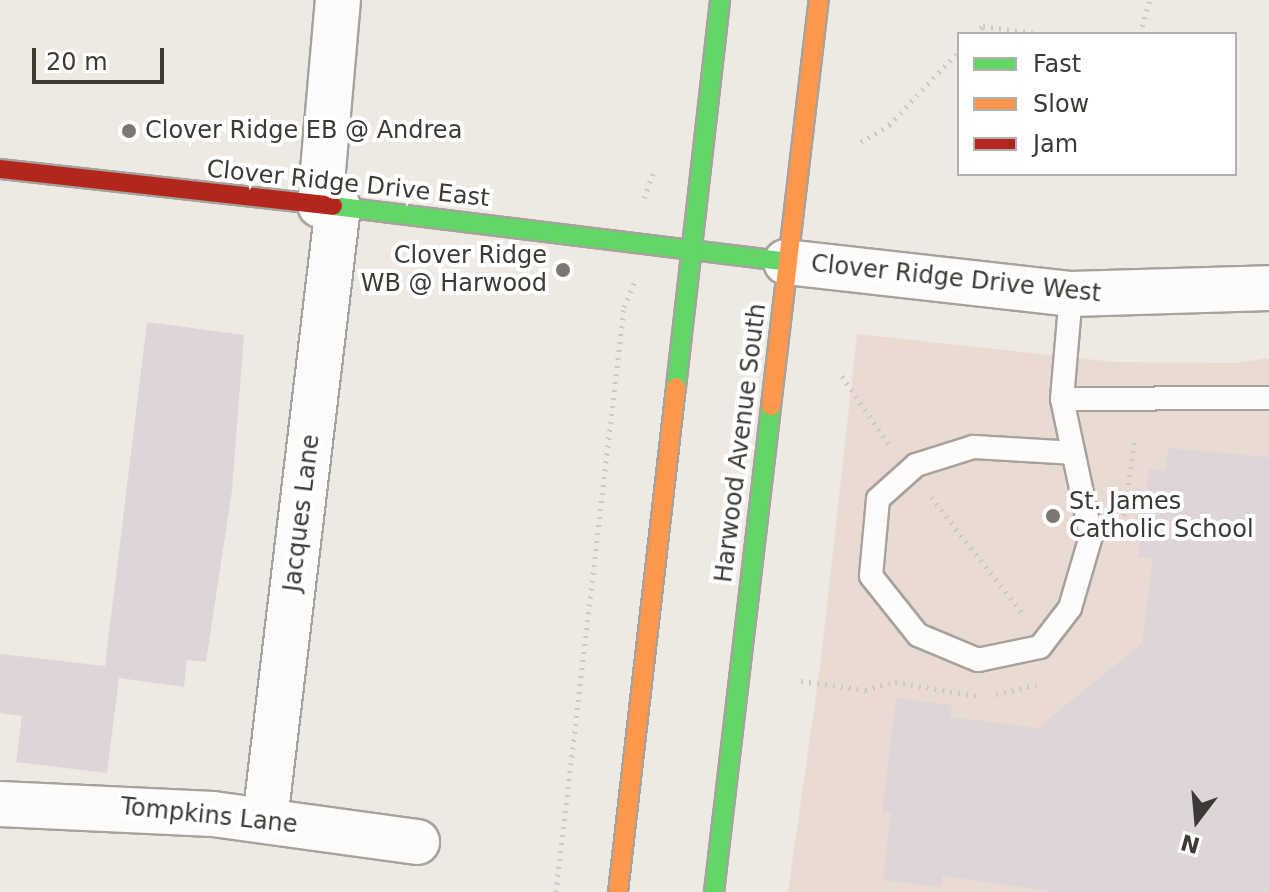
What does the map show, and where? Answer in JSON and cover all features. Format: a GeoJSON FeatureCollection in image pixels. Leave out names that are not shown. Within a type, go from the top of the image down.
{"type":"FeatureCollection","features":[{"type":"Feature","properties":{"kind":"main road"},"geometry":{"type":"LineString","coordinates":[[618,892],[720,0]]}},
{"type":"Feature","properties":{"kind":"main road","name":"Harwood Avenue South"},"geometry":{"type":"LineString","coordinates":[[714,892],[819,0]]}},
{"type":"Feature","properties":{"kind":"main road","name":"Clover Ridge Drive East"},"geometry":{"type":"LineString","coordinates":[[0,169],[329,205],[691,250]]}},
{"type":"Feature","properties":{"kind":"main road","name":"Clover Ridge Drive West"},"geometry":{"type":"LineString","coordinates":[[691,250],[786,262]]}},
{"type":"Feature","properties":{"kind":"street","name":"Jacques Lane"},"geometry":{"type":"LineString","coordinates":[[265,820],[329,205],[338,0]]}},
{"type":"Feature","properties":{"kind":"street","name":"Clover Ridge Drive West"},"geometry":{"type":"LineString","coordinates":[[786,262],[1071,294],[1269,288]]}},
{"type":"Feature","properties":{"kind":"street","name":"Tompkins Lane"},"geometry":{"type":"LineString","coordinates":[[0,804],[100,805],[265,820],[417,842]]}},
{"type":"Feature","properties":{"kind":"lane"},"geometry":{"type":"LineString","coordinates":[[1071,294],[1062,399],[1091,536],[1070,608],[1040,647],[978,660],[918,635],[871,576],[878,499],[910,470],[973,447],[1073,453]]}},
{"type":"Feature","properties":{"kind":"lane"},"geometry":{"type":"LineString","coordinates":[[1062,399],[1269,398]]}},
{"type":"Feature","properties":{"kind":"path"},"geometry":{"type":"LineString","coordinates":[[1141,32],[1150,0]]}},
{"type":"Feature","properties":{"kind":"path"},"geometry":{"type":"LineString","coordinates":[[977,32],[983,26],[1026,32]]}},
{"type":"Feature","properties":{"kind":"path"},"geometry":{"type":"LineString","coordinates":[[861,142],[889,125],[957,53]]}},
{"type":"Feature","properties":{"kind":"path"},"geometry":{"type":"LineString","coordinates":[[556,892],[624,307],[633,294]]}},
{"type":"Feature","properties":{"kind":"path"},"geometry":{"type":"LineString","coordinates":[[842,376],[855,401],[1044,641]]}},
{"type":"Feature","properties":{"kind":"shaded area","name":"St. James Catholic School"},"geometry":{"type":"Polygon","coordinates":[[[857,334],[1114,362],[1237,363],[1269,358],[1269,892],[788,892],[820,668],[857,334]]]}},
{"type":"Feature","properties":{"kind":"building"},"geometry":{"type":"Polygon","coordinates":[[[147,322],[244,335],[232,490],[206,662],[187,660],[184,687],[119,678],[107,773],[16,762],[22,716],[0,713],[0,654],[105,666],[147,322]]]}},
{"type":"Feature","properties":{"kind":"building"},"geometry":{"type":"Polygon","coordinates":[[[1168,448],[1269,457],[1269,892],[1057,892],[942,876],[941,887],[883,880],[891,813],[882,812],[896,698],[952,705],[950,717],[1038,728],[1142,643],[1153,559],[1138,557],[1149,469],[1165,471],[1168,448]]]}},
{"type":"Feature","properties":{"kind":"traffic: fast"},"geometry":{"type":"LineString","coordinates":[[676,387],[720,0]]}},
{"type":"Feature","properties":{"kind":"traffic: fast"},"geometry":{"type":"LineString","coordinates":[[333,206],[786,262]]}},
{"type":"Feature","properties":{"kind":"traffic: fast"},"geometry":{"type":"LineString","coordinates":[[714,892],[771,406]]}},
{"type":"Feature","properties":{"kind":"traffic: slow"},"geometry":{"type":"LineString","coordinates":[[771,406],[819,0]]}},
{"type":"Feature","properties":{"kind":"traffic: slow"},"geometry":{"type":"LineString","coordinates":[[618,892],[676,387]]}},
{"type":"Feature","properties":{"kind":"traffic: jam"},"geometry":{"type":"LineString","coordinates":[[0,169],[333,206]]}},
{"type":"Feature","properties":{"kind":"place","name":"Clover Ridge EB @ Andrea"},"geometry":{"type":"Point","coordinates":[129,131]}},
{"type":"Feature","properties":{"kind":"place","name":"Clover Ridge WB @ Harwood"},"geometry":{"type":"Point","coordinates":[563,270]}},
{"type":"Feature","properties":{"kind":"place","name":"St. James Catholic School"},"geometry":{"type":"Point","coordinates":[1053,516]}}]}
